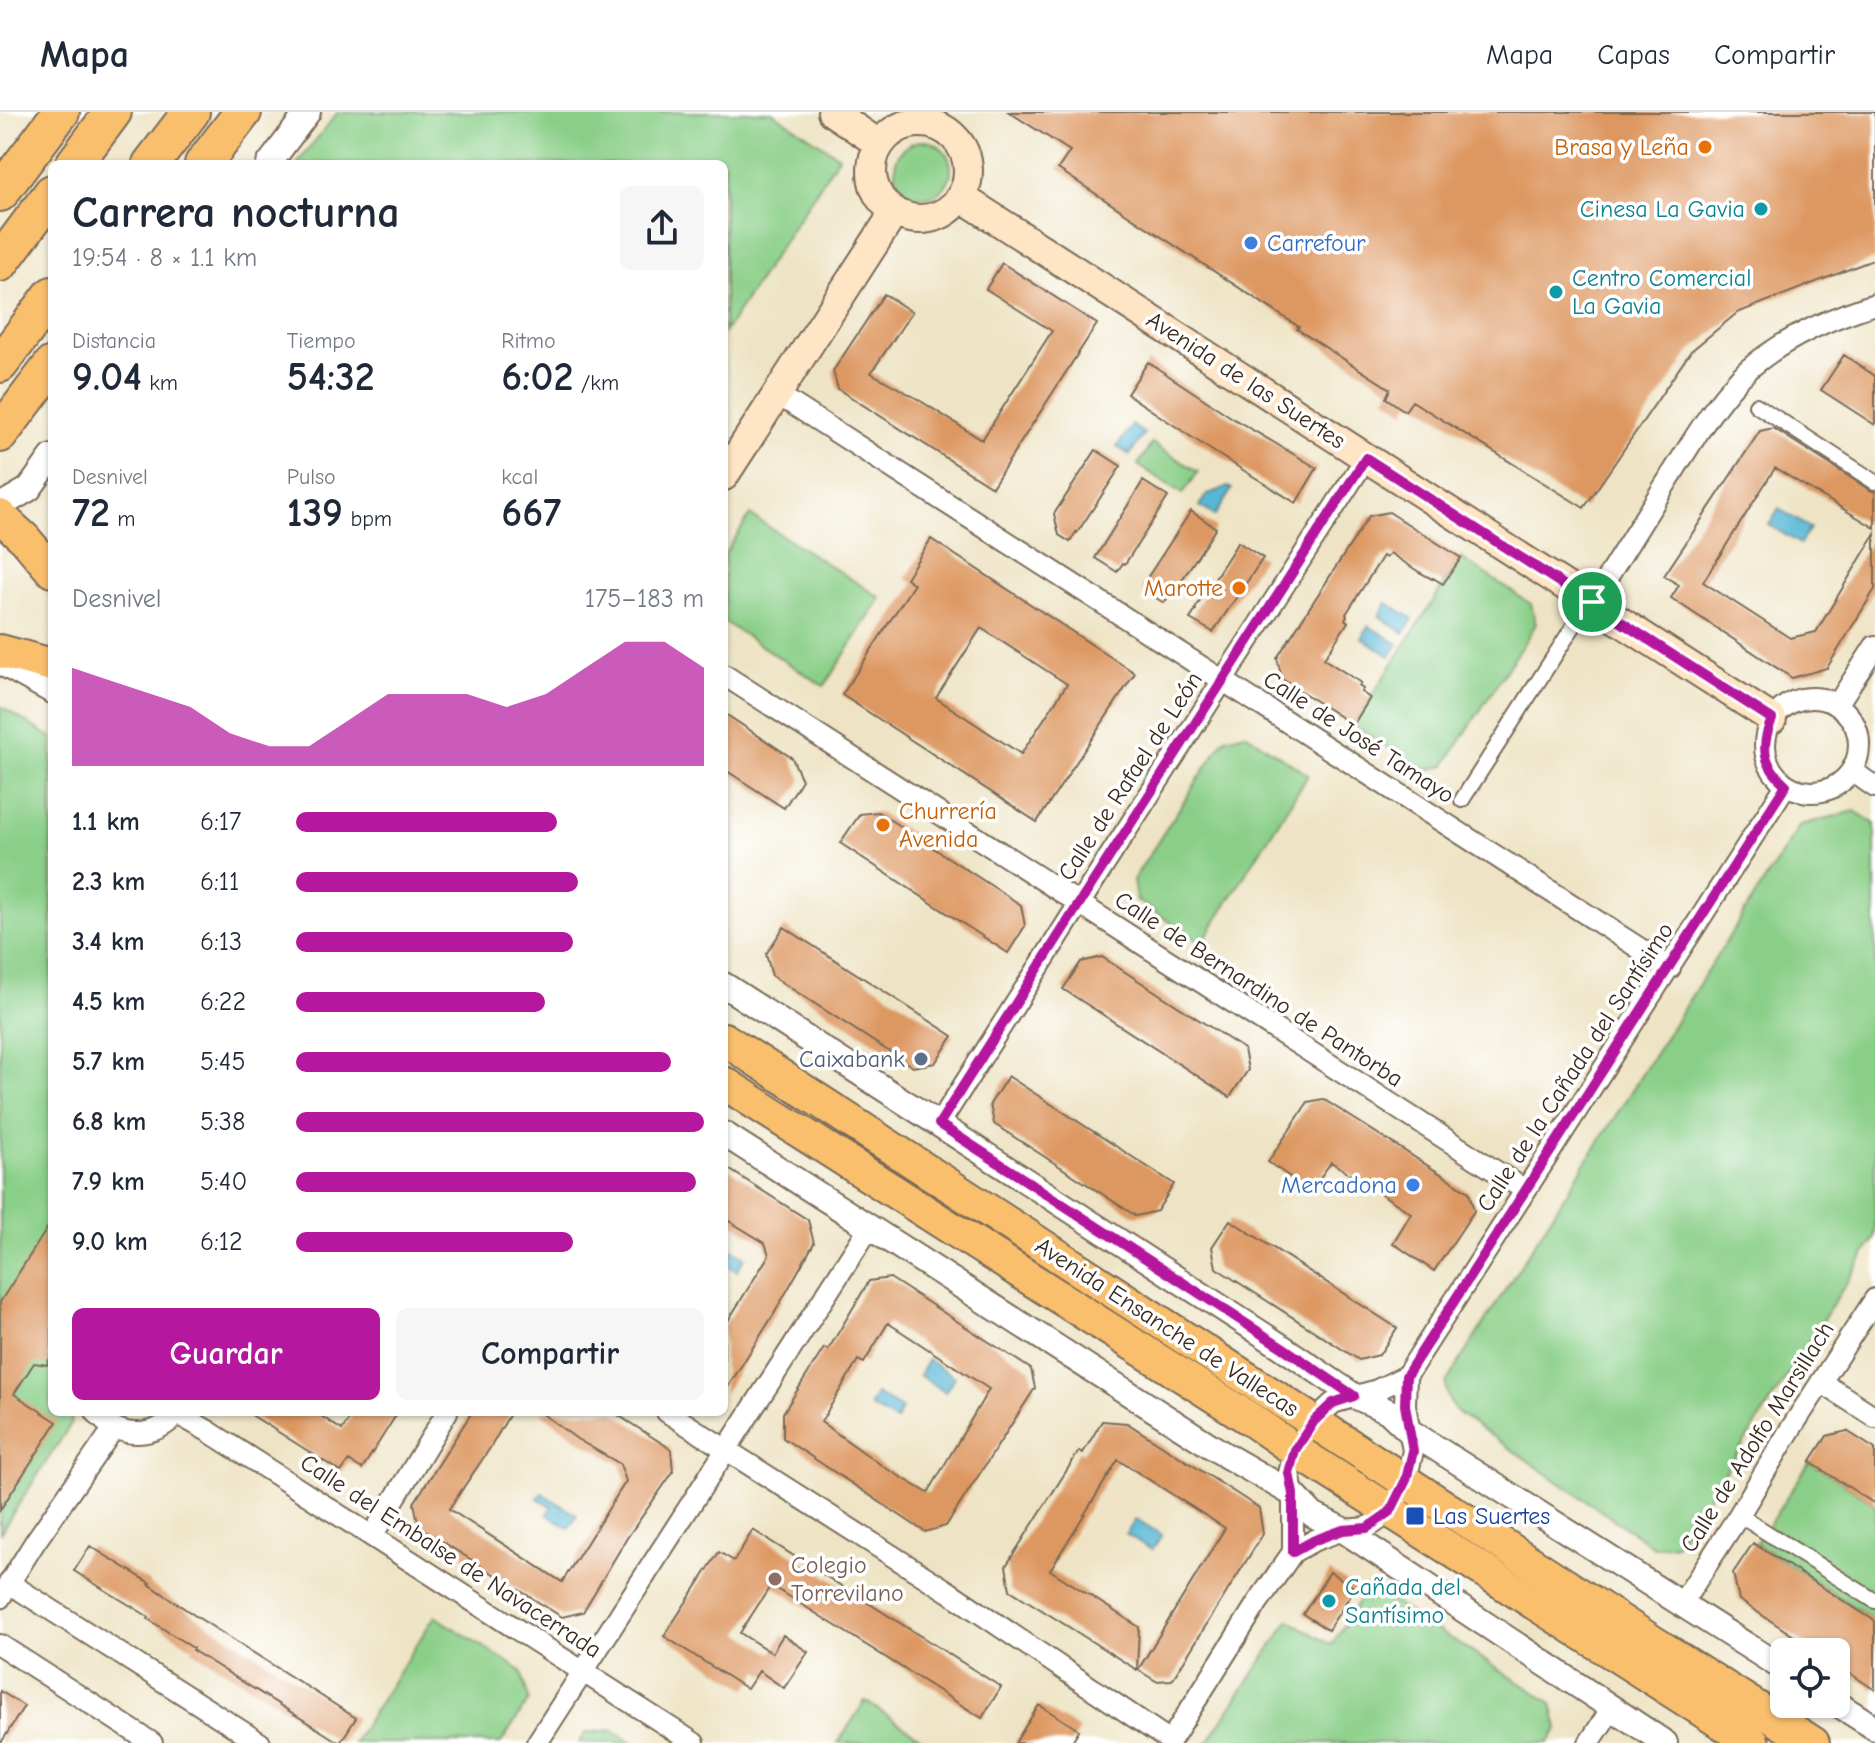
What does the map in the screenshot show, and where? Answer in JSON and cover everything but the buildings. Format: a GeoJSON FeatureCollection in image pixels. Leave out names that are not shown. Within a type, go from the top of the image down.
{"type":"FeatureCollection","features":[{"type":"Feature","properties":{"kind":"highway"},"geometry":{"type":"LineString","coordinates":[[0,193],[61,112]]}},
{"type":"Feature","properties":{"kind":"highway"},"geometry":{"type":"LineString","coordinates":[[77,160],[113,112]]}},
{"type":"Feature","properties":{"kind":"highway"},"geometry":{"type":"LineString","coordinates":[[154,160],[191,112]]}},
{"type":"Feature","properties":{"kind":"highway"},"geometry":{"type":"LineString","coordinates":[[206,160],[243,112]]}},
{"type":"Feature","properties":{"kind":"highway"},"geometry":{"type":"LineString","coordinates":[[0,263],[48,198]]}},
{"type":"Feature","properties":{"kind":"highway"},"geometry":{"type":"LineString","coordinates":[[0,364],[48,300]]}},
{"type":"Feature","properties":{"kind":"highway"},"geometry":{"type":"LineString","coordinates":[[0,434],[48,370]]}},
{"type":"Feature","properties":{"kind":"main road"},"geometry":{"type":"LineString","coordinates":[[832,112],[879,144]]}},
{"type":"Feature","properties":{"kind":"main road"},"geometry":{"type":"LineString","coordinates":[[931,118],[960,143],[969,169],[967,184],[961,197],[948,211],[931,219],[912,219],[894,213],[880,200],[872,182],[872,162],[879,144],[890,133],[903,125],[931,118]]}},
{"type":"Feature","properties":{"kind":"main road","name":"Avenida de las Suertes"},"geometry":{"type":"LineString","coordinates":[[961,197],[1772,719]]}},
{"type":"Feature","properties":{"kind":"main road"},"geometry":{"type":"LineString","coordinates":[[728,470],[894,213]]}},
{"type":"Feature","properties":{"kind":"main road"},"geometry":{"type":"LineString","coordinates":[[0,516],[47,561]]}},
{"type":"Feature","properties":{"kind":"main road"},"geometry":{"type":"LineString","coordinates":[[0,651],[48,664]]}},
{"type":"Feature","properties":{"kind":"main road","name":"Avenida Ensanche de Vallecas"},"geometry":{"type":"LineString","coordinates":[[728,1042],[1813,1743]]}},
{"type":"Feature","properties":{"kind":"main road","name":"Avenida Ensanche de Vallecas"},"geometry":{"type":"LineString","coordinates":[[728,1086],[1753,1743]]}},
{"type":"Feature","properties":{"kind":"street"},"geometry":{"type":"LineString","coordinates":[[272,160],[308,112]]}},
{"type":"Feature","properties":{"kind":"street"},"geometry":{"type":"LineString","coordinates":[[1592,602],[1698,432],[1728,391],[1768,354],[1801,333],[1875,304]]}},
{"type":"Feature","properties":{"kind":"street","name":"Calle de José Tamayo"},"geometry":{"type":"LineString","coordinates":[[777,394],[1670,968]]}},
{"type":"Feature","properties":{"kind":"street"},"geometry":{"type":"LineString","coordinates":[[1756,405],[1875,482]]}},
{"type":"Feature","properties":{"kind":"street","name":"Calle de Rafael de León"},"geometry":{"type":"LineString","coordinates":[[939,1124],[1366,458]]}},
{"type":"Feature","properties":{"kind":"street"},"geometry":{"type":"LineString","coordinates":[[0,506],[29,489],[48,463]]}},
{"type":"Feature","properties":{"kind":"street"},"geometry":{"type":"LineString","coordinates":[[1462,800],[1573,627]]}},
{"type":"Feature","properties":{"kind":"street"},"geometry":{"type":"LineString","coordinates":[[1837,705],[1875,646]]}},
{"type":"Feature","properties":{"kind":"street"},"geometry":{"type":"LineString","coordinates":[[0,662],[48,689]]}},
{"type":"Feature","properties":{"kind":"street","name":"Calle de Bernardino de Pantorba"},"geometry":{"type":"LineString","coordinates":[[728,678],[1525,1190]]}},
{"type":"Feature","properties":{"kind":"street"},"geometry":{"type":"LineString","coordinates":[[1804,698],[1822,699],[1837,705],[1850,718],[1858,736],[1858,755],[1852,771],[1840,783],[1824,791],[1804,792],[1786,785],[1774,775],[1766,757],[1765,736],[1772,719],[1784,707],[1804,698]]}},
{"type":"Feature","properties":{"kind":"street"},"geometry":{"type":"LineString","coordinates":[[1852,771],[1875,787]]}},
{"type":"Feature","properties":{"kind":"street","name":"Calle de la Cañada del Santísimo"},"geometry":{"type":"LineString","coordinates":[[1406,1376],[1786,785]]}},
{"type":"Feature","properties":{"kind":"street","name":"Avenida Ensanche de Vallecas"},"geometry":{"type":"LineString","coordinates":[[728,988],[1354,1396],[1388,1411],[1409,1431],[1770,1660]]}},
{"type":"Feature","properties":{"kind":"street"},"geometry":{"type":"LineString","coordinates":[[728,1137],[1225,1455],[1293,1494],[1313,1515],[1343,1530],[1665,1743]]}},
{"type":"Feature","properties":{"kind":"street"},"geometry":{"type":"LineString","coordinates":[[537,1743],[869,1228]]}},
{"type":"Feature","properties":{"kind":"street","name":"Calle de Adolfo Marsillach"},"geometry":{"type":"LineString","coordinates":[[1682,1603],[1875,1299]]}},
{"type":"Feature","properties":{"kind":"street"},"geometry":{"type":"LineString","coordinates":[[673,1416],[949,1592],[1169,1742],[1293,1552],[1343,1530],[1367,1528],[1390,1512],[1406,1480],[1413,1451],[1405,1405],[1406,1376],[1377,1390],[1333,1403],[1314,1421],[1295,1450],[1289,1473],[1293,1494],[1293,1552]]}},
{"type":"Feature","properties":{"kind":"street"},"geometry":{"type":"LineString","coordinates":[[1821,1382],[1875,1417]]}},
{"type":"Feature","properties":{"kind":"street"},"geometry":{"type":"LineString","coordinates":[[99,1416],[114,1428],[131,1433],[148,1432],[165,1426],[175,1416]]}},
{"type":"Feature","properties":{"kind":"street","name":"Calle del Embalse de Navacerrada"},"geometry":{"type":"LineString","coordinates":[[183,1416],[694,1743]]}},
{"type":"Feature","properties":{"kind":"street"},"geometry":{"type":"LineString","coordinates":[[372,1536],[445,1416]]}},
{"type":"Feature","properties":{"kind":"street"},"geometry":{"type":"LineString","coordinates":[[114,1428],[5,1591],[260,1743]]}},
{"type":"Feature","properties":{"kind":"street"},"geometry":{"type":"LineString","coordinates":[[1739,1515],[1875,1601]]}},
{"type":"Feature","properties":{"kind":"street"},"geometry":{"type":"LineString","coordinates":[[0,1645],[152,1743]]}},
{"type":"Feature","properties":{"kind":"street"},"geometry":{"type":"LineString","coordinates":[[1589,1743],[1612,1708]]}},
{"type":"Feature","properties":{"kind":"street"},"geometry":{"type":"LineString","coordinates":[[1850,1712],[1875,1728]]}},
{"type":"Feature","properties":{"kind":"green space"},"geometry":{"type":"Polygon","coordinates":[[[338,112],[772,112],[839,156],[728,327],[728,160],[300,160],[338,112]]]}},
{"type":"Feature","properties":{"kind":"green space"},"geometry":{"type":"Polygon","coordinates":[[[923,141],[943,149],[951,169],[943,189],[923,197],[903,189],[895,169],[903,149],[923,141]]]}},
{"type":"Feature","properties":{"kind":"green space"},"geometry":{"type":"Polygon","coordinates":[[[1152,443],[1198,472],[1183,494],[1138,465],[1152,443]]]}},
{"type":"Feature","properties":{"kind":"green space"},"geometry":{"type":"Polygon","coordinates":[[[750,515],[881,598],[824,686],[728,625],[728,549],[750,515]]]}},
{"type":"Feature","properties":{"kind":"green space"},"geometry":{"type":"Polygon","coordinates":[[[1461,558],[1531,604],[1536,624],[1444,766],[1424,770],[1353,725],[1461,558]]]}},
{"type":"Feature","properties":{"kind":"green space"},"geometry":{"type":"Polygon","coordinates":[[[0,706],[48,736],[48,1416],[70,1416],[72,1422],[0,1533],[0,706]]]}},
{"type":"Feature","properties":{"kind":"green space"},"geometry":{"type":"Polygon","coordinates":[[[1245,733],[1308,775],[1202,943],[1136,900],[1133,880],[1225,738],[1245,733]]]}},
{"type":"Feature","properties":{"kind":"green space"},"geometry":{"type":"Polygon","coordinates":[[[1855,811],[1875,824],[1875,1238],[1676,1544],[1654,1547],[1461,1415],[1449,1401],[1446,1383],[1800,825],[1855,811]]]}},
{"type":"Feature","properties":{"kind":"green space"},"geometry":{"type":"Polygon","coordinates":[[[1810,1462],[1875,1504],[1875,1620],[1755,1543],[1810,1462]]]}},
{"type":"Feature","properties":{"kind":"green space"},"geometry":{"type":"Polygon","coordinates":[[[1368,1586],[1552,1703],[1558,1729],[1548,1743],[1207,1743],[1289,1620],[1332,1645],[1368,1586]]]}},
{"type":"Feature","properties":{"kind":"green space"},"geometry":{"type":"Polygon","coordinates":[[[435,1616],[521,1671],[529,1700],[501,1743],[353,1743],[435,1616]]]}},
{"type":"Feature","properties":{"kind":"green space"},"geometry":{"type":"Polygon","coordinates":[[[865,1701],[929,1743],[838,1743],[865,1701]]]}},
{"type":"Feature","properties":{"kind":"green space"},"geometry":{"type":"Polygon","coordinates":[[[612,1730],[633,1743],[579,1743],[586,1733],[612,1730]]]}},
{"type":"Feature","properties":{"kind":"water"},"geometry":{"type":"Polygon","coordinates":[[[1132,425],[1144,434],[1130,455],[1117,447],[1132,425]]]}},
{"type":"Feature","properties":{"kind":"water"},"geometry":{"type":"Polygon","coordinates":[[[1228,487],[1232,489],[1215,516],[1200,506],[1208,494],[1228,487]]]}},
{"type":"Feature","properties":{"kind":"water"},"geometry":{"type":"Polygon","coordinates":[[[1779,509],[1810,528],[1800,544],[1769,525],[1779,509]]]}},
{"type":"Feature","properties":{"kind":"water"},"geometry":{"type":"Polygon","coordinates":[[[1387,603],[1413,619],[1404,633],[1379,616],[1387,603]]]}},
{"type":"Feature","properties":{"kind":"water"},"geometry":{"type":"Polygon","coordinates":[[[1369,626],[1398,644],[1390,656],[1362,638],[1369,626]]]}},
{"type":"Feature","properties":{"kind":"water"},"geometry":{"type":"Polygon","coordinates":[[[728,1247],[745,1257],[737,1271],[728,1266],[728,1247]]]}},
{"type":"Feature","properties":{"kind":"water"},"geometry":{"type":"Polygon","coordinates":[[[928,1360],[955,1377],[945,1392],[919,1375],[928,1360]]]}},
{"type":"Feature","properties":{"kind":"water"},"geometry":{"type":"Polygon","coordinates":[[[876,1394],[902,1409],[896,1421],[869,1406],[876,1394]]]}},
{"type":"Feature","properties":{"kind":"water"},"geometry":{"type":"Polygon","coordinates":[[[542,1493],[577,1515],[569,1528],[547,1514],[552,1507],[538,1498],[542,1493]]]}},
{"type":"Feature","properties":{"kind":"water"},"geometry":{"type":"Polygon","coordinates":[[[1136,1519],[1162,1535],[1152,1550],[1126,1534],[1136,1519]]]}},
{"type":"Feature","properties":{"kind":"place","name":"Brasa y Leña"},"geometry":{"type":"Point","coordinates":[1705,147]}},
{"type":"Feature","properties":{"kind":"place","name":"Cinesa La Gavia"},"geometry":{"type":"Point","coordinates":[1761,209]}},
{"type":"Feature","properties":{"kind":"place","name":"Carrefour"},"geometry":{"type":"Point","coordinates":[1251,243]}},
{"type":"Feature","properties":{"kind":"place","name":"Centro Comercial La Gavia"},"geometry":{"type":"Point","coordinates":[1556,292]}},
{"type":"Feature","properties":{"kind":"place","name":"Marotte"},"geometry":{"type":"Point","coordinates":[1239,588]}},
{"type":"Feature","properties":{"kind":"place","name":"Churrería Avenida"},"geometry":{"type":"Point","coordinates":[883,825]}},
{"type":"Feature","properties":{"kind":"place","name":"Caixabank"},"geometry":{"type":"Point","coordinates":[921,1059]}},
{"type":"Feature","properties":{"kind":"place","name":"Mercadona"},"geometry":{"type":"Point","coordinates":[1413,1185]}},
{"type":"Feature","properties":{"kind":"place","name":"Las Suertes"},"geometry":{"type":"Point","coordinates":[1415,1516]}},
{"type":"Feature","properties":{"kind":"place","name":"Colegio Torrevilano"},"geometry":{"type":"Point","coordinates":[775,1579]}},
{"type":"Feature","properties":{"kind":"place","name":"Cañada del Santísimo"},"geometry":{"type":"Point","coordinates":[1329,1601]}},
{"type":"Feature","properties":{"kind":"route"},"geometry":{"type":"LineString","coordinates":[[1366,458],[1592,602],[1772,719],[1765,736],[1766,757],[1774,775],[1786,785],[1406,1376],[1405,1405],[1413,1451],[1406,1480],[1390,1512],[1367,1528],[1343,1530],[1293,1552],[1293,1494],[1289,1473],[1295,1450],[1314,1421],[1333,1403],[1354,1396],[939,1124],[1366,458]]}}]}
